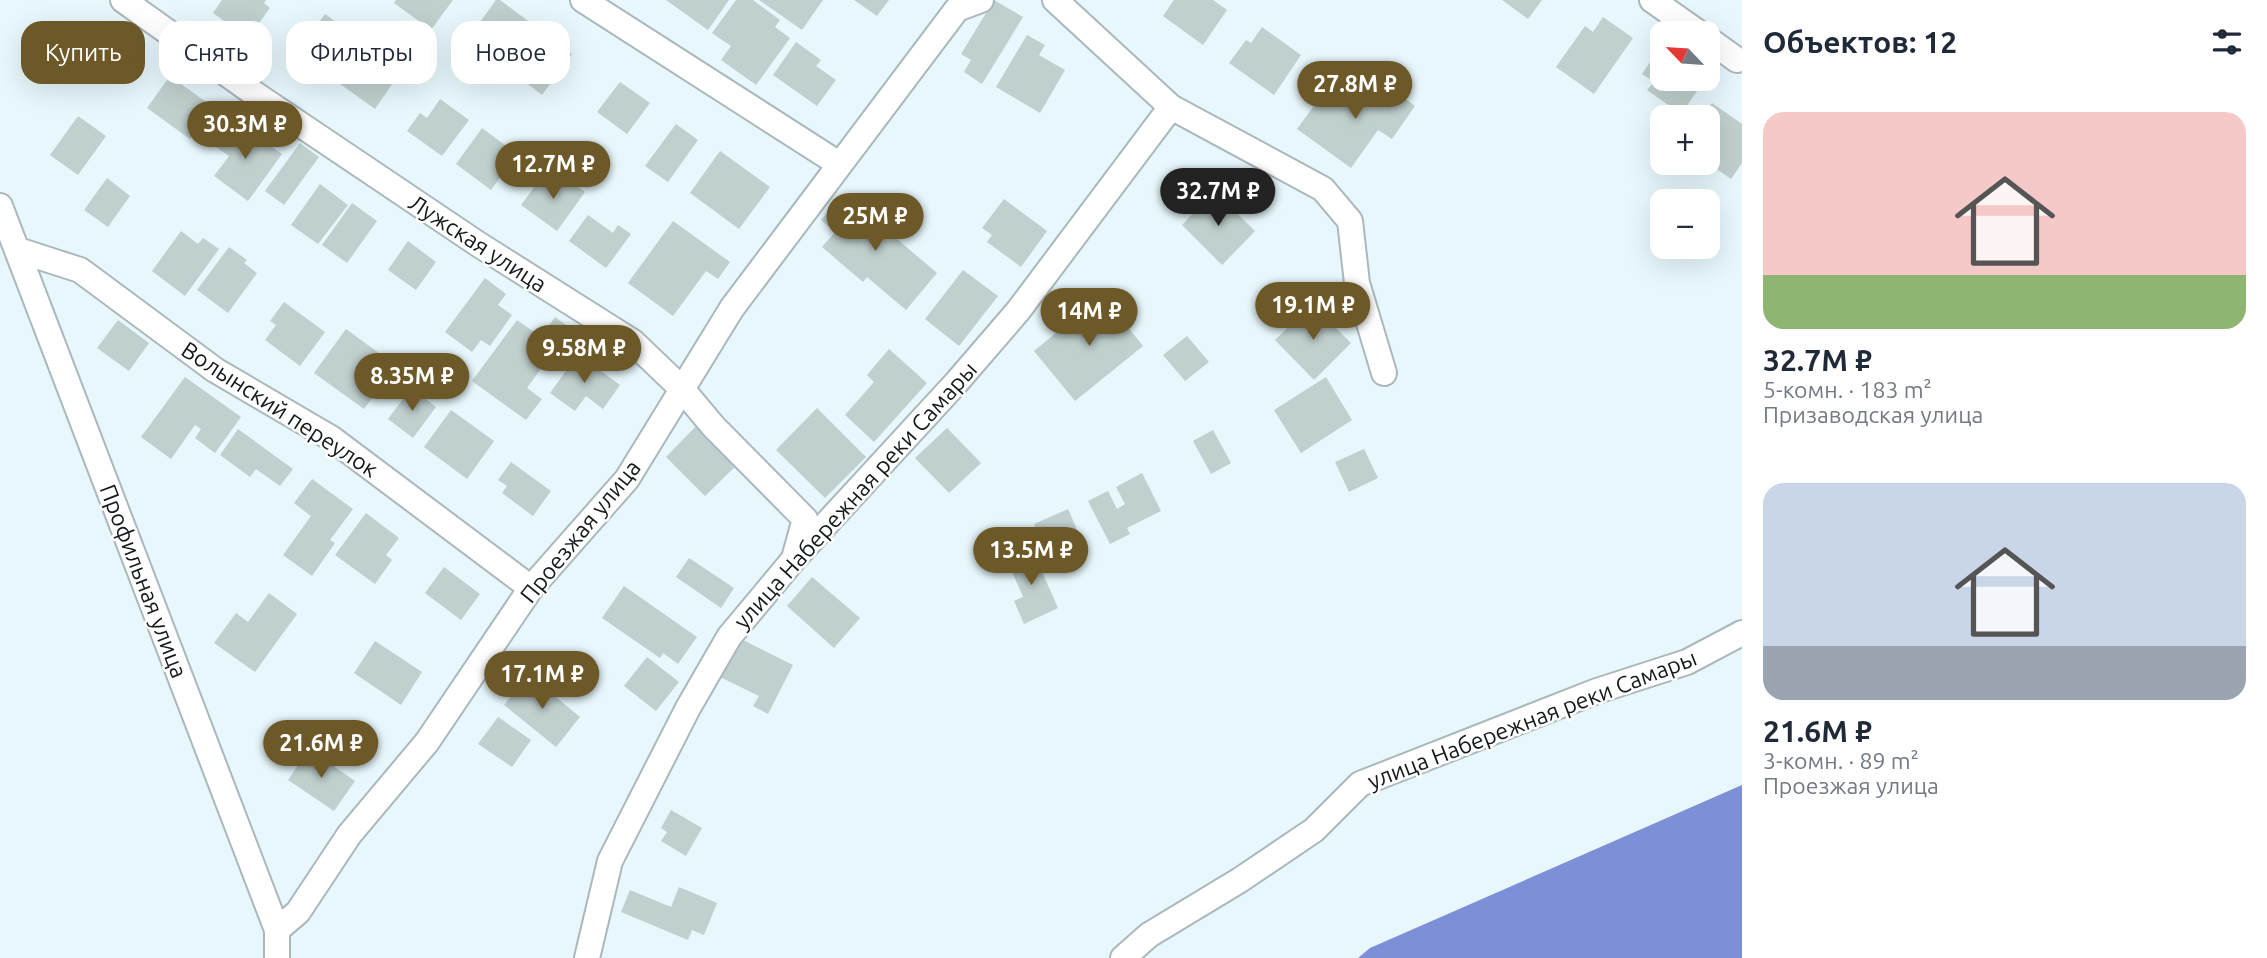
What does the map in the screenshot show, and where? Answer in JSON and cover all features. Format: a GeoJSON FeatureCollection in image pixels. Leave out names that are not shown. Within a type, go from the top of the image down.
{"type":"FeatureCollection","features":[{"type":"Feature","properties":{"kind":"street","name":"Лужская улица"},"geometry":{"type":"LineString","coordinates":[[123,0],[255,94],[478,244],[633,342],[682,389],[713,426],[805,519],[794,559]]}},
{"type":"Feature","properties":{"kind":"street"},"geometry":{"type":"LineString","coordinates":[[583,0],[839,164]]}},
{"type":"Feature","properties":{"kind":"street","name":"Проезжая улица"},"geometry":{"type":"LineString","coordinates":[[277,930],[298,912],[349,835],[426,742],[531,589],[627,479],[732,308],[839,164],[957,9],[981,0]]}},
{"type":"Feature","properties":{"kind":"street"},"geometry":{"type":"LineString","coordinates":[[1055,0],[1171,107],[1323,189],[1350,221],[1357,283],[1384,373]]}},
{"type":"Feature","properties":{"kind":"street"},"geometry":{"type":"LineString","coordinates":[[1652,0],[1682,21]]}},
{"type":"Feature","properties":{"kind":"street"},"geometry":{"type":"LineString","coordinates":[[1720,48],[1737,60]]}},
{"type":"Feature","properties":{"kind":"street","name":"улица Набережная реки Самары"},"geometry":{"type":"LineString","coordinates":[[587,958],[610,861],[688,708],[729,637],[794,559],[1018,312],[1171,107]]}},
{"type":"Feature","properties":{"kind":"street","name":"Профильная улица"},"geometry":{"type":"LineString","coordinates":[[0,206],[277,930],[277,958]]}},
{"type":"Feature","properties":{"kind":"street","name":"Волынский переулок"},"geometry":{"type":"LineString","coordinates":[[18,250],[80,270],[215,370],[331,438],[531,589]]}},
{"type":"Feature","properties":{"kind":"street","name":"улица Набережная реки Самары"},"geometry":{"type":"LineString","coordinates":[[1123,958],[1149,934],[1240,880],[1314,830],[1360,784],[1597,691],[1687,662],[1742,633]]}},
{"type":"Feature","properties":{"kind":"water"},"geometry":{"type":"Polygon","coordinates":[[[1742,785],[1742,958],[1358,958],[1370,948],[1742,785]]]}},
{"type":"Feature","properties":{"kind":"building"},"geometry":{"type":"Polygon","coordinates":[[[222,0],[266,0],[264,3],[270,8],[260,21],[224,21],[213,13],[222,0]]]}},
{"type":"Feature","properties":{"kind":"building"},"geometry":{"type":"Polygon","coordinates":[[[396,0],[453,0],[437,22],[419,21],[394,3],[396,0]]]}},
{"type":"Feature","properties":{"kind":"building"},"geometry":{"type":"Polygon","coordinates":[[[496,0],[500,0],[528,21],[481,21],[496,0]]]}},
{"type":"Feature","properties":{"kind":"building"},"geometry":{"type":"Polygon","coordinates":[[[666,0],[729,0],[708,30],[666,0]]]}},
{"type":"Feature","properties":{"kind":"building"},"geometry":{"type":"Polygon","coordinates":[[[736,0],[753,0],[780,20],[775,27],[790,38],[756,85],[721,60],[731,46],[712,33],[736,0]]]}},
{"type":"Feature","properties":{"kind":"building"},"geometry":{"type":"Polygon","coordinates":[[[759,0],[823,0],[802,30],[759,0]]]}},
{"type":"Feature","properties":{"kind":"building"},"geometry":{"type":"Polygon","coordinates":[[[854,0],[889,0],[877,16],[854,0]]]}},
{"type":"Feature","properties":{"kind":"building"},"geometry":{"type":"Polygon","coordinates":[[[994,0],[1023,17],[982,84],[964,72],[971,60],[961,54],[994,0]]]}},
{"type":"Feature","properties":{"kind":"building"},"geometry":{"type":"Polygon","coordinates":[[[1174,0],[1213,0],[1227,10],[1203,45],[1163,16],[1174,0]]]}},
{"type":"Feature","properties":{"kind":"building"},"geometry":{"type":"Polygon","coordinates":[[[1502,0],[1542,0],[1528,19],[1502,0]]]}},
{"type":"Feature","properties":{"kind":"building"},"geometry":{"type":"Polygon","coordinates":[[[325,14],[335,21],[320,21],[325,14]]]}},
{"type":"Feature","properties":{"kind":"building"},"geometry":{"type":"Polygon","coordinates":[[[1603,17],[1633,38],[1594,94],[1556,67],[1585,26],[1593,32],[1603,17]]]}},
{"type":"Feature","properties":{"kind":"building"},"geometry":{"type":"Polygon","coordinates":[[[1262,27],[1301,55],[1274,95],[1229,63],[1246,40],[1251,43],[1262,27]]]}},
{"type":"Feature","properties":{"kind":"building"},"geometry":{"type":"Polygon","coordinates":[[[1027,35],[1045,45],[1039,55],[1065,70],[1040,113],[996,87],[1027,35]]]}},
{"type":"Feature","properties":{"kind":"building"},"geometry":{"type":"Polygon","coordinates":[[[796,42],[821,60],[816,66],[836,80],[817,106],[773,75],[796,42]]]}},
{"type":"Feature","properties":{"kind":"building"},"geometry":{"type":"Polygon","coordinates":[[[1650,62],[1650,79],[1642,74],[1650,62]]]}},
{"type":"Feature","properties":{"kind":"building"},"geometry":{"type":"Polygon","coordinates":[[[620,82],[650,103],[627,134],[597,112],[620,82]]]}},
{"type":"Feature","properties":{"kind":"building"},"geometry":{"type":"Polygon","coordinates":[[[1357,83],[1374,96],[1383,83],[1415,106],[1392,139],[1378,130],[1351,168],[1297,129],[1324,92],[1333,99],[1336,94],[1345,100],[1357,83]]]}},
{"type":"Feature","properties":{"kind":"building"},"geometry":{"type":"Polygon","coordinates":[[[164,84],[181,84],[213,107],[190,139],[147,108],[164,84]]]}},
{"type":"Feature","properties":{"kind":"building"},"geometry":{"type":"Polygon","coordinates":[[[340,84],[392,84],[375,109],[340,84]]]}},
{"type":"Feature","properties":{"kind":"building"},"geometry":{"type":"Polygon","coordinates":[[[528,84],[550,84],[542,95],[528,84]]]}},
{"type":"Feature","properties":{"kind":"building"},"geometry":{"type":"Polygon","coordinates":[[[1650,87],[1650,91],[1697,91],[1687,105],[1668,105],[1647,90],[1650,87]]]}},
{"type":"Feature","properties":{"kind":"building"},"geometry":{"type":"Polygon","coordinates":[[[440,99],[469,120],[442,156],[407,131],[420,113],[427,118],[440,99]]]}},
{"type":"Feature","properties":{"kind":"building"},"geometry":{"type":"Polygon","coordinates":[[[1720,109],[1742,124],[1742,163],[1731,179],[1720,171],[1720,109]]]}},
{"type":"Feature","properties":{"kind":"building"},"geometry":{"type":"Polygon","coordinates":[[[78,116],[106,136],[78,175],[50,155],[78,116]]]}},
{"type":"Feature","properties":{"kind":"building"},"geometry":{"type":"Polygon","coordinates":[[[235,121],[282,154],[248,201],[214,176],[229,156],[216,147],[235,121]]]}},
{"type":"Feature","properties":{"kind":"building"},"geometry":{"type":"Polygon","coordinates":[[[676,124],[698,140],[668,182],[645,166],[676,124]]]}},
{"type":"Feature","properties":{"kind":"building"},"geometry":{"type":"Polygon","coordinates":[[[482,128],[517,154],[491,190],[456,164],[482,128]]]}},
{"type":"Feature","properties":{"kind":"building"},"geometry":{"type":"Polygon","coordinates":[[[300,143],[319,157],[284,205],[265,191],[300,143]]]}},
{"type":"Feature","properties":{"kind":"building"},"geometry":{"type":"Polygon","coordinates":[[[720,151],[770,187],[739,229],[690,193],[720,151]]]}},
{"type":"Feature","properties":{"kind":"building"},"geometry":{"type":"Polygon","coordinates":[[[542,177],[556,188],[564,177],[585,192],[557,231],[521,205],[542,177]]]}},
{"type":"Feature","properties":{"kind":"building"},"geometry":{"type":"Polygon","coordinates":[[[107,178],[130,196],[108,227],[84,210],[107,178]]]}},
{"type":"Feature","properties":{"kind":"building"},"geometry":{"type":"Polygon","coordinates":[[[320,184],[348,205],[318,244],[291,225],[320,184]]]}},
{"type":"Feature","properties":{"kind":"building"},"geometry":{"type":"Polygon","coordinates":[[[1214,191],[1255,231],[1222,265],[1182,225],[1214,191]]]}},
{"type":"Feature","properties":{"kind":"building"},"geometry":{"type":"Polygon","coordinates":[[[844,194],[937,273],[906,310],[867,277],[863,282],[822,247],[835,232],[821,220],[844,194]]]}},
{"type":"Feature","properties":{"kind":"building"},"geometry":{"type":"Polygon","coordinates":[[[1004,199],[1047,231],[1021,267],[987,242],[992,235],[982,228],[1004,199]]]}},
{"type":"Feature","properties":{"kind":"building"},"geometry":{"type":"Polygon","coordinates":[[[352,203],[377,221],[347,263],[322,245],[352,203]]]}},
{"type":"Feature","properties":{"kind":"building"},"geometry":{"type":"Polygon","coordinates":[[[588,215],[613,233],[618,225],[631,234],[606,268],[569,241],[588,215]]]}},
{"type":"Feature","properties":{"kind":"building"},"geometry":{"type":"Polygon","coordinates":[[[673,221],[730,262],[718,279],[706,271],[673,316],[628,283],[673,221]]]}},
{"type":"Feature","properties":{"kind":"building"},"geometry":{"type":"Polygon","coordinates":[[[181,231],[198,244],[203,238],[219,249],[185,296],[152,271],[181,231]]]}},
{"type":"Feature","properties":{"kind":"building"},"geometry":{"type":"Polygon","coordinates":[[[408,241],[436,262],[416,290],[388,270],[408,241]]]}},
{"type":"Feature","properties":{"kind":"building"},"geometry":{"type":"Polygon","coordinates":[[[229,247],[247,260],[244,263],[257,273],[228,313],[197,290],[229,247]]]}},
{"type":"Feature","properties":{"kind":"building"},"geometry":{"type":"Polygon","coordinates":[[[963,270],[998,296],[959,346],[925,319],[963,270]]]}},
{"type":"Feature","properties":{"kind":"building"},"geometry":{"type":"Polygon","coordinates":[[[485,278],[506,294],[498,305],[512,315],[490,346],[481,340],[472,352],[445,332],[485,278]]]}},
{"type":"Feature","properties":{"kind":"building"},"geometry":{"type":"Polygon","coordinates":[[[1102,295],[1143,346],[1075,401],[1034,351],[1102,295]]]}},
{"type":"Feature","properties":{"kind":"building"},"geometry":{"type":"Polygon","coordinates":[[[284,302],[325,332],[300,366],[265,340],[276,325],[270,321],[284,302]]]}},
{"type":"Feature","properties":{"kind":"building"},"geometry":{"type":"Polygon","coordinates":[[[1312,304],[1351,343],[1314,380],[1275,340],[1312,304]]]}},
{"type":"Feature","properties":{"kind":"building"},"geometry":{"type":"Polygon","coordinates":[[[555,317],[570,328],[527,388],[542,399],[526,420],[472,381],[517,320],[541,337],[555,317]]]}},
{"type":"Feature","properties":{"kind":"building"},"geometry":{"type":"Polygon","coordinates":[[[118,320],[149,343],[129,371],[97,348],[118,320]]]}},
{"type":"Feature","properties":{"kind":"building"},"geometry":{"type":"Polygon","coordinates":[[[346,329],[387,359],[378,372],[387,378],[364,409],[314,373],[346,329]]]}},
{"type":"Feature","properties":{"kind":"building"},"geometry":{"type":"Polygon","coordinates":[[[1187,336],[1209,362],[1185,381],[1163,355],[1187,336]]]}},
{"type":"Feature","properties":{"kind":"building"},"geometry":{"type":"Polygon","coordinates":[[[889,349],[927,383],[874,442],[845,415],[874,382],[867,375],[889,349]]]}},
{"type":"Feature","properties":{"kind":"building"},"geometry":{"type":"Polygon","coordinates":[[[578,354],[620,385],[603,409],[586,396],[575,411],[550,393],[578,354]]]}},
{"type":"Feature","properties":{"kind":"building"},"geometry":{"type":"Polygon","coordinates":[[[185,377],[241,417],[215,453],[195,438],[201,429],[195,425],[171,459],[141,437],[185,377]]]}},
{"type":"Feature","properties":{"kind":"building"},"geometry":{"type":"Polygon","coordinates":[[[1326,377],[1352,420],[1301,453],[1274,410],[1326,377]]]}},
{"type":"Feature","properties":{"kind":"building"},"geometry":{"type":"Polygon","coordinates":[[[411,388],[436,407],[413,438],[388,419],[411,388]]]}},
{"type":"Feature","properties":{"kind":"building"},"geometry":{"type":"Polygon","coordinates":[[[817,408],[866,457],[825,498],[776,450],[817,408]]]}},
{"type":"Feature","properties":{"kind":"building"},"geometry":{"type":"Polygon","coordinates":[[[451,410],[494,441],[467,479],[424,447],[451,410]]]}},
{"type":"Feature","properties":{"kind":"building"},"geometry":{"type":"Polygon","coordinates":[[[699,423],[739,463],[705,496],[666,457],[699,423]]]}},
{"type":"Feature","properties":{"kind":"building"},"geometry":{"type":"Polygon","coordinates":[[[947,428],[981,463],[949,493],[915,458],[947,428]]]}},
{"type":"Feature","properties":{"kind":"building"},"geometry":{"type":"Polygon","coordinates":[[[238,429],[293,469],[280,486],[256,469],[250,477],[220,455],[238,429]]]}},
{"type":"Feature","properties":{"kind":"building"},"geometry":{"type":"Polygon","coordinates":[[[1213,430],[1231,463],[1211,474],[1193,441],[1213,430]]]}},
{"type":"Feature","properties":{"kind":"building"},"geometry":{"type":"Polygon","coordinates":[[[1364,449],[1378,478],[1349,492],[1335,462],[1364,449]]]}},
{"type":"Feature","properties":{"kind":"building"},"geometry":{"type":"Polygon","coordinates":[[[511,462],[551,491],[533,516],[502,493],[507,486],[498,480],[511,462]]]}},
{"type":"Feature","properties":{"kind":"building"},"geometry":{"type":"Polygon","coordinates":[[[1142,473],[1161,511],[1127,528],[1130,534],[1110,544],[1088,501],[1108,491],[1117,509],[1125,504],[1116,487],[1142,473]]]}},
{"type":"Feature","properties":{"kind":"building"},"geometry":{"type":"Polygon","coordinates":[[[312,479],[353,509],[330,540],[335,543],[312,576],[283,555],[311,516],[294,503],[312,479]]]}},
{"type":"Feature","properties":{"kind":"building"},"geometry":{"type":"Polygon","coordinates":[[[1068,509],[1086,550],[1072,556],[1075,562],[1055,571],[1034,524],[1068,509]]]}},
{"type":"Feature","properties":{"kind":"building"},"geometry":{"type":"Polygon","coordinates":[[[366,513],[399,538],[386,555],[392,560],[375,584],[335,555],[366,513]]]}},
{"type":"Feature","properties":{"kind":"building"},"geometry":{"type":"Polygon","coordinates":[[[1032,549],[1058,608],[1024,624],[1014,601],[1023,597],[1007,560],[1032,549]]]}},
{"type":"Feature","properties":{"kind":"building"},"geometry":{"type":"Polygon","coordinates":[[[689,558],[734,588],[721,608],[676,577],[689,558]]]}},
{"type":"Feature","properties":{"kind":"building"},"geometry":{"type":"Polygon","coordinates":[[[444,567],[480,594],[461,620],[425,593],[444,567]]]}},
{"type":"Feature","properties":{"kind":"building"},"geometry":{"type":"Polygon","coordinates":[[[812,577],[860,618],[834,648],[787,606],[812,577]]]}},
{"type":"Feature","properties":{"kind":"building"},"geometry":{"type":"Polygon","coordinates":[[[624,586],[697,637],[678,664],[663,653],[660,658],[602,618],[624,586]]]}},
{"type":"Feature","properties":{"kind":"building"},"geometry":{"type":"Polygon","coordinates":[[[269,593],[297,614],[255,672],[214,643],[236,613],[248,622],[269,593]]]}},
{"type":"Feature","properties":{"kind":"building"},"geometry":{"type":"Polygon","coordinates":[[[739,638],[793,665],[768,714],[753,706],[759,696],[720,677],[739,638]]]}},
{"type":"Feature","properties":{"kind":"building"},"geometry":{"type":"Polygon","coordinates":[[[375,641],[422,672],[401,705],[354,673],[375,641]]]}},
{"type":"Feature","properties":{"kind":"building"},"geometry":{"type":"Polygon","coordinates":[[[647,657],[679,682],[656,711],[624,686],[647,657]]]}},
{"type":"Feature","properties":{"kind":"building"},"geometry":{"type":"Polygon","coordinates":[[[529,675],[580,717],[556,747],[504,705],[529,675]]]}},
{"type":"Feature","properties":{"kind":"building"},"geometry":{"type":"Polygon","coordinates":[[[498,717],[531,740],[512,767],[478,744],[498,717]]]}},
{"type":"Feature","properties":{"kind":"building"},"geometry":{"type":"Polygon","coordinates":[[[309,749],[355,781],[334,811],[288,780],[309,749]]]}},
{"type":"Feature","properties":{"kind":"building"},"geometry":{"type":"Polygon","coordinates":[[[671,810],[702,828],[686,856],[661,841],[667,832],[661,828],[671,810]]]}},
{"type":"Feature","properties":{"kind":"building"},"geometry":{"type":"Polygon","coordinates":[[[679,887],[717,903],[704,935],[692,930],[688,940],[621,912],[630,890],[671,907],[679,887]]]}}]}
